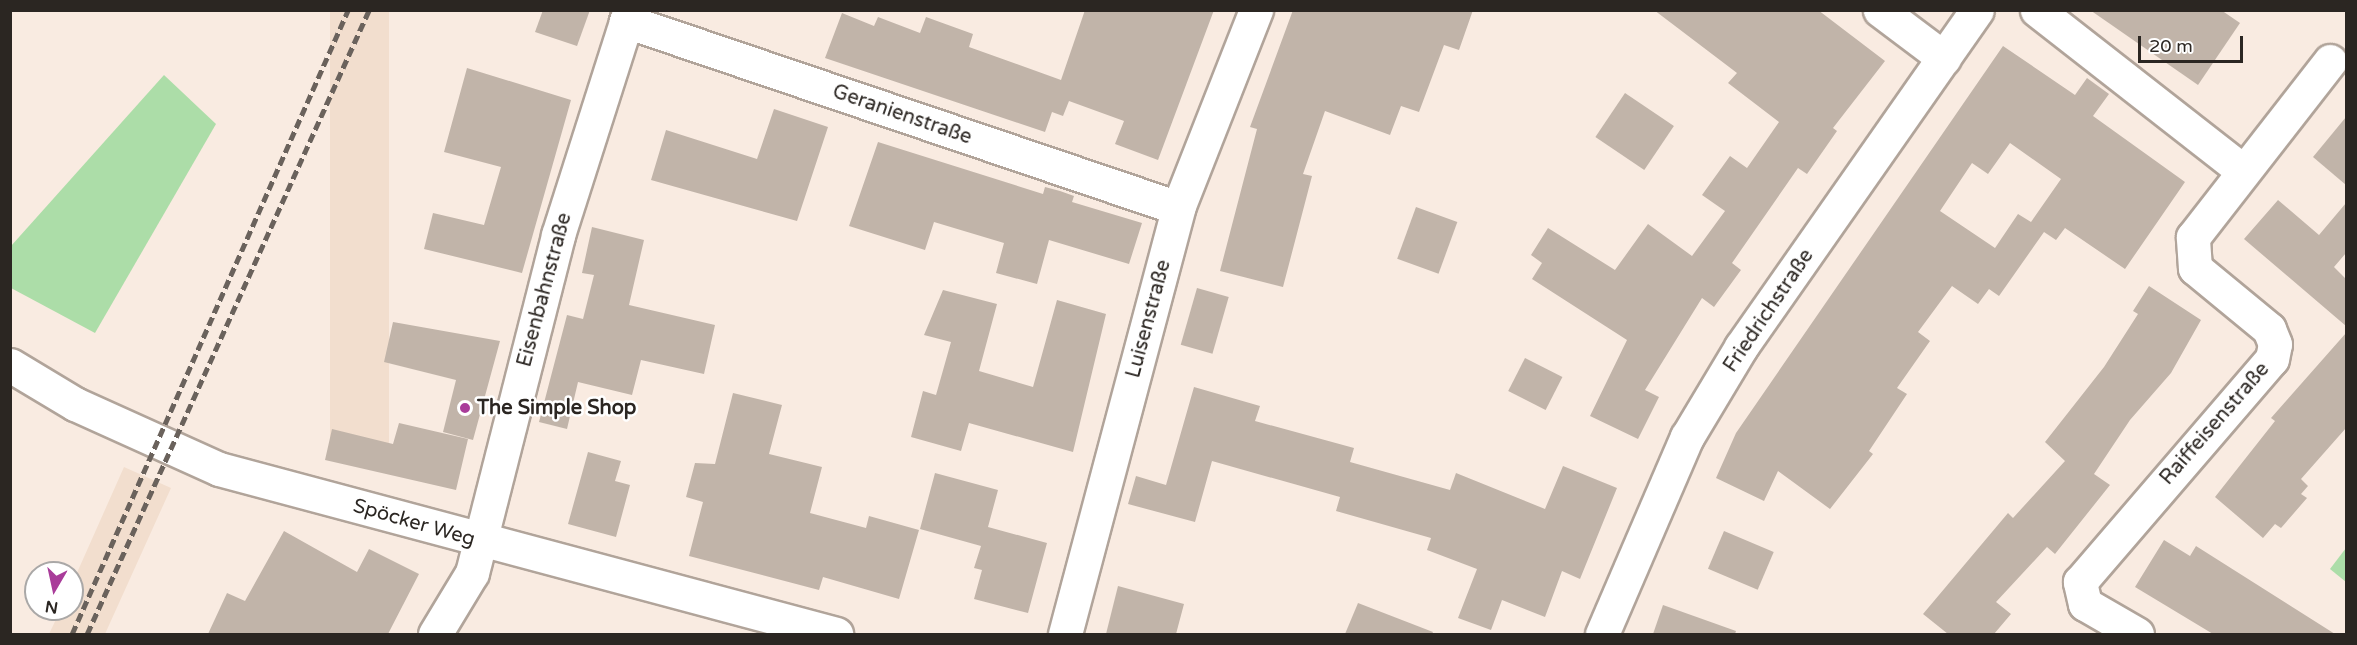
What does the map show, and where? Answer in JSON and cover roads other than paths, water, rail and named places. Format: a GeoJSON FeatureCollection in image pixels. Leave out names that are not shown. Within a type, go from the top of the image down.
{"type":"FeatureCollection","features":[{"type":"Feature","properties":{"kind":"street","name":"Luisenstraße"},"geometry":{"type":"LineString","coordinates":[[1065,634],[1178,208],[1256,10]]}},
{"type":"Feature","properties":{"kind":"street"},"geometry":{"type":"LineString","coordinates":[[1880,10],[1944,58]]}},
{"type":"Feature","properties":{"kind":"street","name":"Friedrichstraße"},"geometry":{"type":"LineString","coordinates":[[1602,634],[1687,437],[1741,347],[1977,10]]}},
{"type":"Feature","properties":{"kind":"street"},"geometry":{"type":"LineString","coordinates":[[2037,10],[2243,171]]}},
{"type":"Feature","properties":{"kind":"street","name":"Geranienstraße"},"geometry":{"type":"LineString","coordinates":[[628,16],[1178,208]]}},
{"type":"Feature","properties":{"kind":"street","name":"Eisenbahnstraße"},"geometry":{"type":"LineString","coordinates":[[435,634],[472,573],[558,235],[628,16]]}},
{"type":"Feature","properties":{"kind":"street","name":"Raiffeisenstraße"},"geometry":{"type":"LineString","coordinates":[[2137,634],[2085,604],[2080,582],[2271,359],[2275,344],[2269,328],[2195,268],[2190,252],[2193,237],[2330,61]]}},
{"type":"Feature","properties":{"kind":"street","name":"Spöcker Weg"},"geometry":{"type":"LineString","coordinates":[[10,365],[75,404],[219,469],[481,542],[836,634]]}},
{"type":"Feature","properties":{"kind":"railway"},"geometry":{"type":"LineString","coordinates":[[72,634],[348,10]]}},
{"type":"Feature","properties":{"kind":"railway"},"geometry":{"type":"LineString","coordinates":[[87,634],[369,10]]}},
{"type":"Feature","properties":{"kind":"place","name":"The Simple Shop"},"geometry":{"type":"Point","coordinates":[465,408]}}]}
